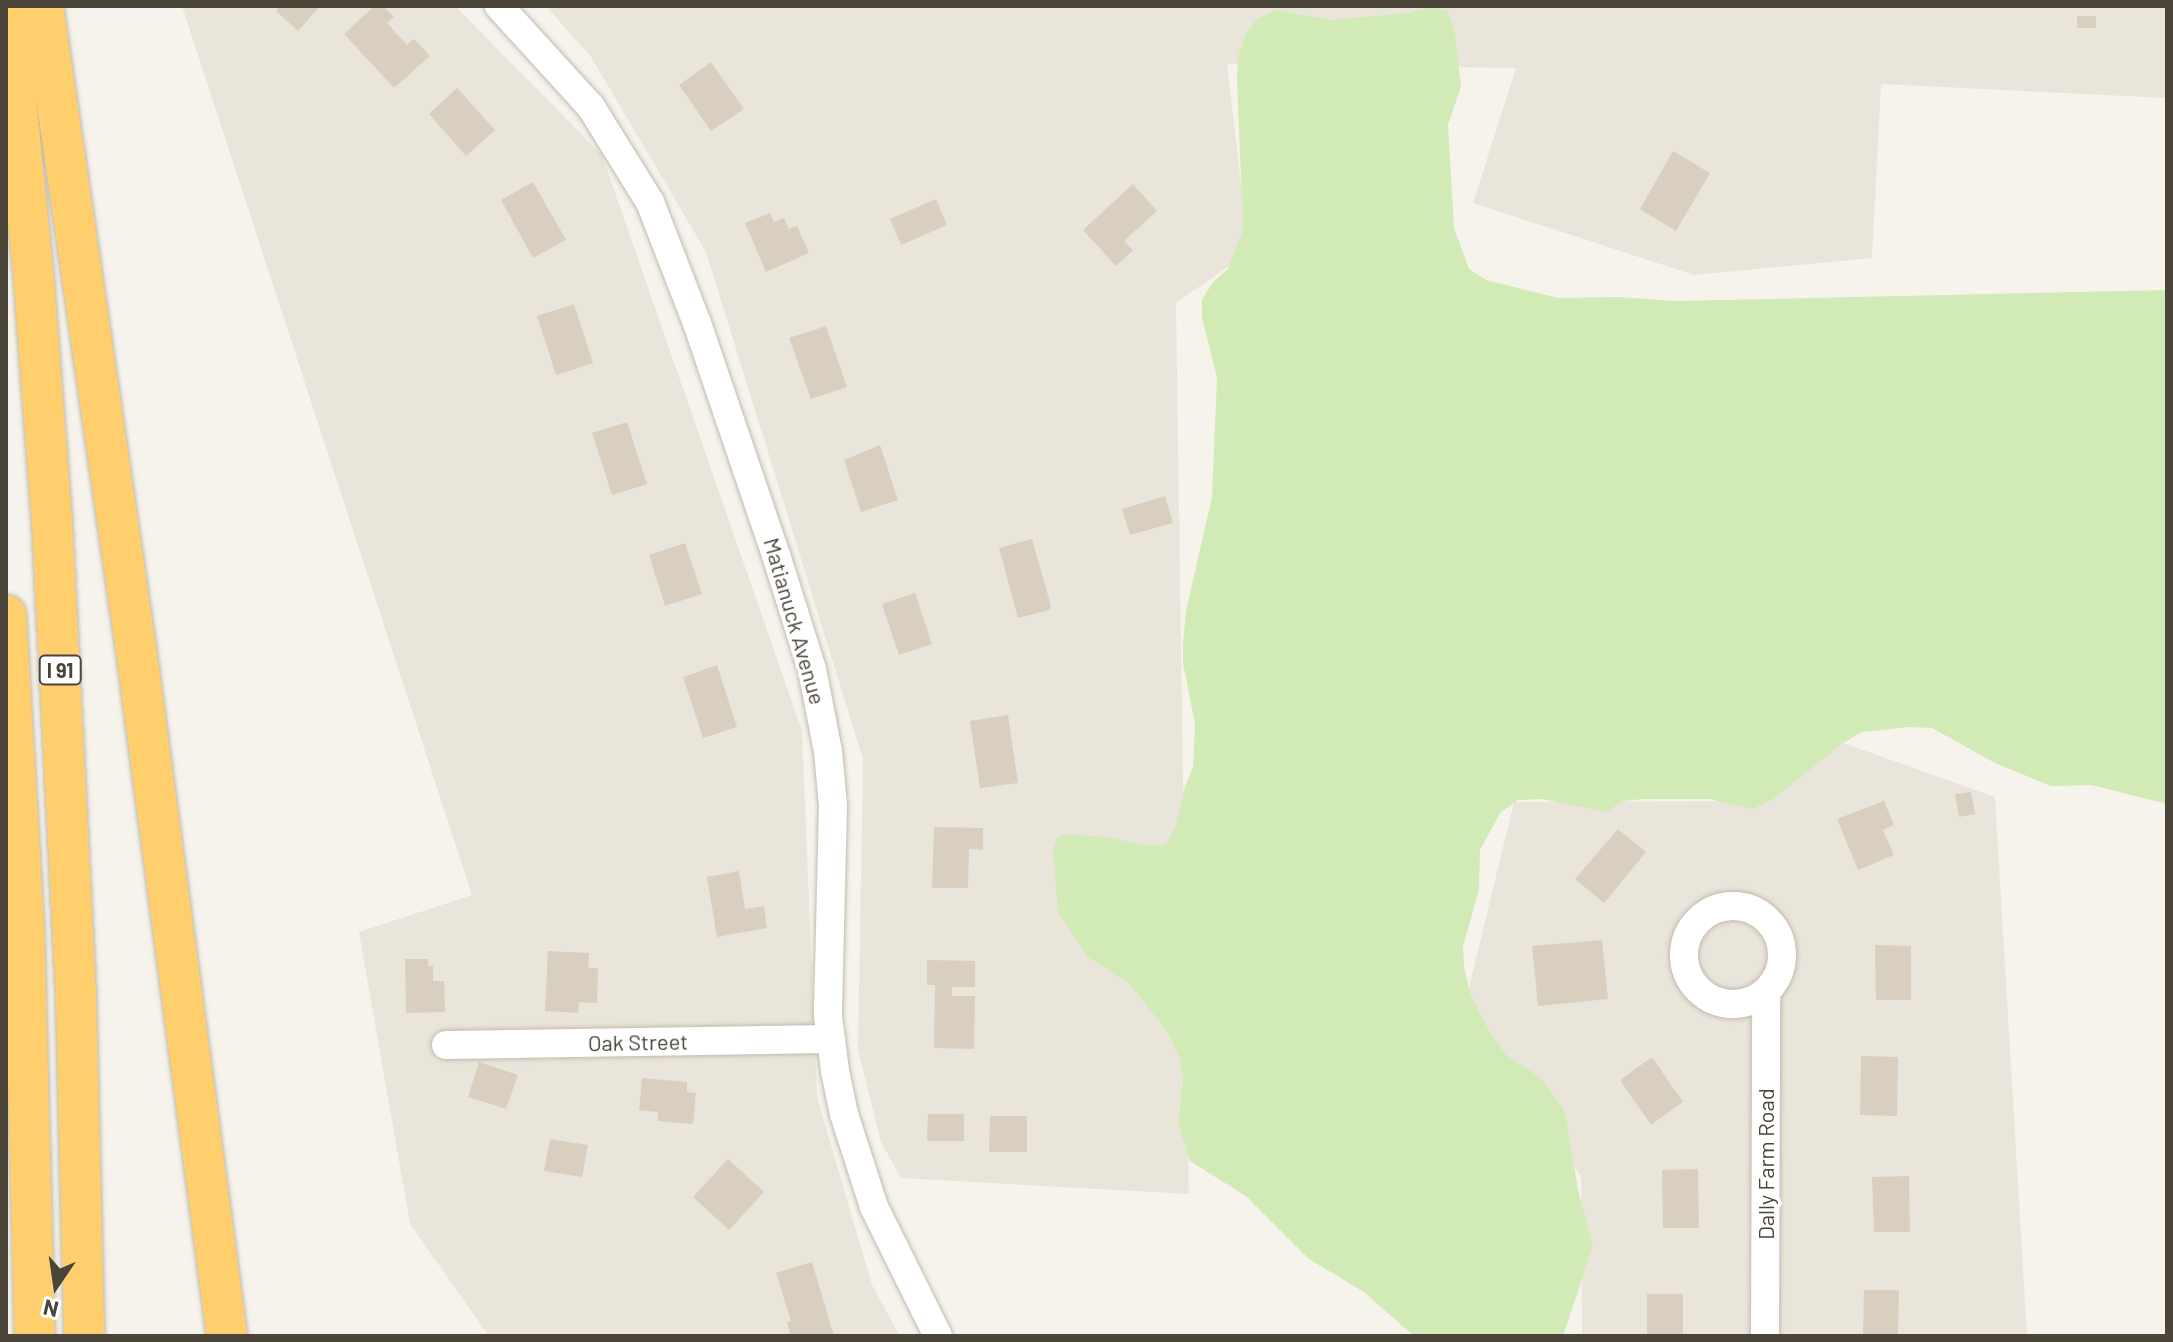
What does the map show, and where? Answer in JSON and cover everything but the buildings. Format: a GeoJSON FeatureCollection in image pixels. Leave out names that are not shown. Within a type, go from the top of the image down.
{"type":"FeatureCollection","features":[{"type":"Feature","properties":{"kind":"highway","name":"I 91"},"geometry":{"type":"LineString","coordinates":[[7,6],[31,241],[52,521],[75,984],[84,1336]]}},
{"type":"Feature","properties":{"kind":"highway"},"geometry":{"type":"LineString","coordinates":[[43,6],[131,610],[227,1336]]}},
{"type":"Feature","properties":{"kind":"highway"},"geometry":{"type":"LineString","coordinates":[[6,615],[20,834],[35,1336]]}},
{"type":"Feature","properties":{"kind":"highway"},"geometry":{"type":"LineString","coordinates":[[18,1336],[20,1174],[29,1074]]}},
{"type":"Feature","properties":{"kind":"highway"},"geometry":{"type":"LineString","coordinates":[[203,1150],[227,1224],[249,1336]]}},
{"type":"Feature","properties":{"kind":"street","name":"Matianuck Avenue"},"geometry":{"type":"LineString","coordinates":[[499,6],[591,107],[633,170],[650,202],[697,323],[792,604],[819,697],[831,778],[830,1039],[844,1114],[874,1207],[938,1336]]}},
{"type":"Feature","properties":{"kind":"street","name":"Dally Farm Road"},"geometry":{"type":"LineString","coordinates":[[1765,1336],[1766,993]]}},
{"type":"Feature","properties":{"kind":"street","name":"Oak Street"},"geometry":{"type":"LineString","coordinates":[[446,1045],[830,1039]]}},
{"type":"Feature","properties":{"kind":"shaded area"},"geometry":{"type":"Polygon","coordinates":[[[182,6],[455,6],[602,155],[802,731],[817,1097],[872,1285],[900,1336],[489,1336],[410,1224],[359,932],[472,895],[182,6]]]}},
{"type":"Feature","properties":{"kind":"shaded area"},"geometry":{"type":"Polygon","coordinates":[[[546,6],[2167,6],[2167,98],[1881,84],[1872,258],[1694,275],[1473,203],[1516,68],[1227,64],[1249,252],[1176,303],[1189,1194],[901,1178],[881,1142],[858,1050],[863,759],[706,252],[591,57],[546,6]]]}},
{"type":"Feature","properties":{"kind":"shaded area"},"geometry":{"type":"Polygon","coordinates":[[[1838,741],[1995,797],[2027,1336],[1582,1336],[1581,1176],[1463,1013],[1514,802],[1719,801],[1838,741]]]}},
{"type":"Feature","properties":{"kind":"green space"},"geometry":{"type":"Polygon","coordinates":[[[1429,7],[1447,10],[1454,28],[1461,87],[1448,124],[1454,228],[1469,269],[1486,280],[1558,298],[1618,297],[1675,301],[2167,290],[2167,804],[2092,785],[2051,786],[1995,763],[1932,728],[1909,727],[1862,732],[1843,743],[1773,799],[1752,809],[1709,799],[1644,799],[1623,801],[1606,812],[1542,799],[1518,800],[1500,813],[1480,850],[1479,890],[1463,946],[1464,967],[1471,996],[1506,1055],[1541,1078],[1565,1112],[1578,1190],[1593,1246],[1563,1336],[1414,1336],[1364,1292],[1309,1259],[1247,1197],[1190,1161],[1178,1123],[1183,1081],[1180,1060],[1169,1034],[1129,983],[1088,957],[1058,912],[1053,849],[1056,840],[1064,834],[1108,837],[1146,846],[1166,844],[1176,827],[1184,789],[1193,767],[1195,724],[1183,663],[1183,643],[1186,611],[1212,497],[1217,378],[1202,318],[1202,299],[1214,281],[1228,269],[1243,230],[1237,78],[1238,57],[1245,35],[1257,19],[1276,10],[1332,20],[1408,13],[1429,7]]]}}]}
